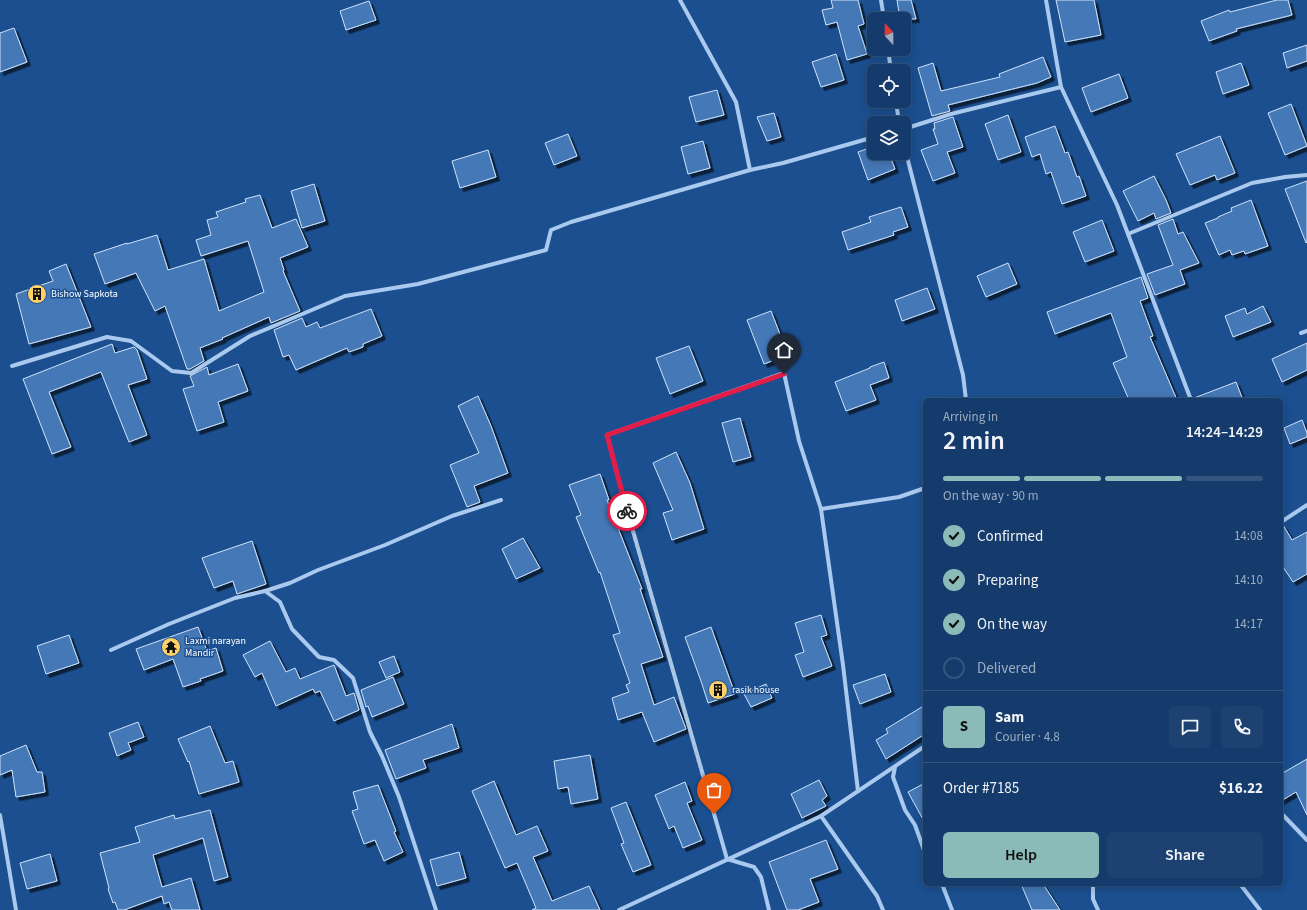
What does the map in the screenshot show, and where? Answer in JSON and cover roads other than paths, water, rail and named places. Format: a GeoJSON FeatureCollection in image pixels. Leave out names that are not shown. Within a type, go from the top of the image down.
{"type":"FeatureCollection","features":[{"type":"Feature","properties":{"kind":"street"},"geometry":{"type":"LineString","coordinates":[[680,0],[736,102],[750,170]]}},
{"type":"Feature","properties":{"kind":"street"},"geometry":{"type":"LineString","coordinates":[[881,0],[883,12]]}},
{"type":"Feature","properties":{"kind":"street"},"geometry":{"type":"LineString","coordinates":[[1046,0],[1061,87],[1117,205],[1190,398]]}},
{"type":"Feature","properties":{"kind":"street"},"geometry":{"type":"LineString","coordinates":[[911,127],[951,114],[1061,87]]}},
{"type":"Feature","properties":{"kind":"street"},"geometry":{"type":"LineString","coordinates":[[12,366],[107,337],[131,342],[172,370],[191,372],[250,336],[345,296],[418,284],[546,250],[551,230],[571,222],[750,170],[783,163],[867,139]]}},
{"type":"Feature","properties":{"kind":"street"},"geometry":{"type":"LineString","coordinates":[[908,160],[963,375],[966,398]]}},
{"type":"Feature","properties":{"kind":"street"},"geometry":{"type":"LineString","coordinates":[[1128,234],[1252,183],[1307,175]]}},
{"type":"Feature","properties":{"kind":"street"},"geometry":{"type":"LineString","coordinates":[[1301,333],[1307,331]]}},
{"type":"Feature","properties":{"kind":"street"},"geometry":{"type":"LineString","coordinates":[[728,859],[622,496],[607,435],[784,374],[798,441],[821,509],[842,657],[858,791]]}},
{"type":"Feature","properties":{"kind":"street"},"geometry":{"type":"LineString","coordinates":[[821,509],[899,497],[923,489]]}},
{"type":"Feature","properties":{"kind":"street"},"geometry":{"type":"LineString","coordinates":[[111,650],[169,624],[235,598],[290,583],[318,570],[452,516],[501,500]]}},
{"type":"Feature","properties":{"kind":"street"},"geometry":{"type":"LineString","coordinates":[[1283,521],[1307,505]]}},
{"type":"Feature","properties":{"kind":"street"},"geometry":{"type":"LineString","coordinates":[[265,591],[280,602],[292,629],[319,657],[334,660],[353,678],[370,732],[399,797],[436,910]]}},
{"type":"Feature","properties":{"kind":"street"},"geometry":{"type":"LineString","coordinates":[[619,910],[821,816],[923,747]]}},
{"type":"Feature","properties":{"kind":"street"},"geometry":{"type":"LineString","coordinates":[[896,767],[893,777],[904,810],[915,826],[923,848]]}},
{"type":"Feature","properties":{"kind":"street"},"geometry":{"type":"LineString","coordinates":[[0,815],[16,910]]}},
{"type":"Feature","properties":{"kind":"street"},"geometry":{"type":"LineString","coordinates":[[1283,815],[1307,840]]}},
{"type":"Feature","properties":{"kind":"street"},"geometry":{"type":"LineString","coordinates":[[821,816],[876,896],[883,910]]}},
{"type":"Feature","properties":{"kind":"street"},"geometry":{"type":"LineString","coordinates":[[728,859],[754,867],[761,877],[769,910]]}},
{"type":"Feature","properties":{"kind":"street"},"geometry":{"type":"LineString","coordinates":[[943,886],[952,910]]}},
{"type":"Feature","properties":{"kind":"street"},"geometry":{"type":"LineString","coordinates":[[1093,886],[1093,899],[1098,910]]}},
{"type":"Feature","properties":{"kind":"street"},"geometry":{"type":"LineString","coordinates":[[1242,886],[1260,910]]}},
{"type":"Feature","properties":{"kind":"place","name":"Bishow Sapkota"},"geometry":{"type":"Point","coordinates":[37,294]}},
{"type":"Feature","properties":{"kind":"place","name":"Laxmi narayan Mandir"},"geometry":{"type":"Point","coordinates":[171,647]}},
{"type":"Feature","properties":{"kind":"place","name":"rasik house"},"geometry":{"type":"Point","coordinates":[718,690]}}]}
